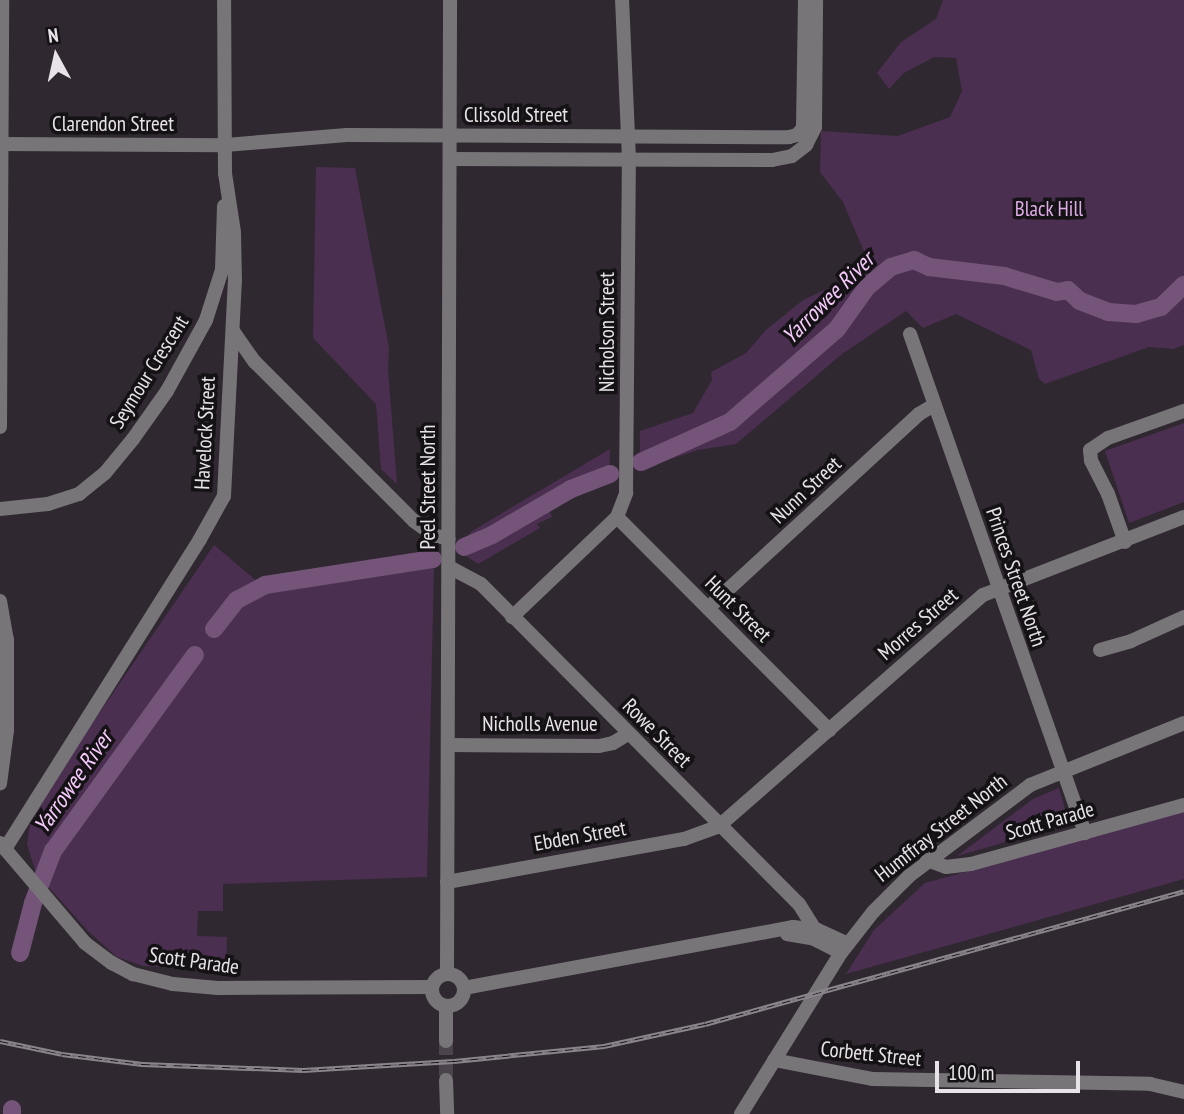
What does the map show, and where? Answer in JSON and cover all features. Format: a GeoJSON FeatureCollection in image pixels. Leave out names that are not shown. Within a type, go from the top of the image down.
{"type":"FeatureCollection","features":[{"type":"Feature","properties":{"kind":"street"},"geometry":{"type":"LineString","coordinates":[[0,427],[2,0]]}},
{"type":"Feature","properties":{"kind":"street","name":"Havelock Street"},"geometry":{"type":"LineString","coordinates":[[2,846],[222,503],[227,480],[234,235],[225,173],[224,0]]}},
{"type":"Feature","properties":{"kind":"street","name":"Peel Street North"},"geometry":{"type":"LineString","coordinates":[[447,973],[450,0]]}},
{"type":"Feature","properties":{"kind":"street","name":"Nicholson Street"},"geometry":{"type":"LineString","coordinates":[[617,517],[625,499],[627,475],[629,136],[622,0]]}},
{"type":"Feature","properties":{"kind":"street"},"geometry":{"type":"LineString","coordinates":[[804,0],[810,111]]}},
{"type":"Feature","properties":{"kind":"street"},"geometry":{"type":"LineString","coordinates":[[784,137],[787,158],[802,149],[809,129],[816,0]]}},
{"type":"Feature","properties":{"kind":"street","name":"Clissold Street"},"geometry":{"type":"LineString","coordinates":[[225,145],[339,135],[784,137],[809,129]]}},
{"type":"Feature","properties":{"kind":"street"},"geometry":{"type":"LineString","coordinates":[[593,136],[596,147],[594,159]]}},
{"type":"Feature","properties":{"kind":"street"},"geometry":{"type":"LineString","coordinates":[[666,137],[663,148],[667,159]]}},
{"type":"Feature","properties":{"kind":"street","name":"Clarendon Street"},"geometry":{"type":"LineString","coordinates":[[1,144],[225,145]]}},
{"type":"Feature","properties":{"kind":"street","name":"Clissold Street"},"geometry":{"type":"LineString","coordinates":[[450,159],[787,158]]}},
{"type":"Feature","properties":{"kind":"street","name":"Seymour Crescent"},"geometry":{"type":"LineString","coordinates":[[0,509],[58,502],[92,486],[133,439],[167,391],[206,320],[221,273],[225,173]]}},
{"type":"Feature","properties":{"kind":"street","name":"Rowe Street"},"geometry":{"type":"LineString","coordinates":[[233,331],[255,362]]}},
{"type":"Feature","properties":{"kind":"street","name":"Princes Street North"},"geometry":{"type":"LineString","coordinates":[[909,334],[1085,833]]}},
{"type":"Feature","properties":{"kind":"street","name":"Rowe Street"},"geometry":{"type":"LineString","coordinates":[[231,353],[246,355],[255,362],[414,521],[433,535],[449,559],[495,600],[801,906],[814,928]]}},
{"type":"Feature","properties":{"kind":"street","name":"Nunn Street"},"geometry":{"type":"LineString","coordinates":[[708,608],[919,414],[934,405]]}},
{"type":"Feature","properties":{"kind":"street"},"geometry":{"type":"LineString","coordinates":[[1125,541],[1108,494],[1091,461],[1090,450],[1108,438],[1184,411]]}},
{"type":"Feature","properties":{"kind":"street"},"geometry":{"type":"LineString","coordinates":[[512,617],[617,517]]}},
{"type":"Feature","properties":{"kind":"street","name":"Hunt Street"},"geometry":{"type":"LineString","coordinates":[[617,517],[829,730]]}},
{"type":"Feature","properties":{"kind":"street","name":"Morres Street"},"geometry":{"type":"LineString","coordinates":[[719,825],[981,597],[1184,517]]}},
{"type":"Feature","properties":{"kind":"street"},"geometry":{"type":"LineString","coordinates":[[0,601],[7,646],[7,741],[0,784]]}},
{"type":"Feature","properties":{"kind":"street"},"geometry":{"type":"LineString","coordinates":[[1100,650],[1131,642],[1184,617]]}},
{"type":"Feature","properties":{"kind":"street","name":"Humffray Street North"},"geometry":{"type":"LineString","coordinates":[[741,1114],[844,948],[885,898],[927,860],[1013,796],[1063,771],[1184,723]]}},
{"type":"Feature","properties":{"kind":"street","name":"Nicholls Avenue"},"geometry":{"type":"LineString","coordinates":[[448,745],[599,746],[613,743],[628,734]]}},
{"type":"Feature","properties":{"kind":"street","name":"Scott Parade"},"geometry":{"type":"LineString","coordinates":[[927,860],[946,867],[964,865],[1184,805]]}},
{"type":"Feature","properties":{"kind":"street","name":"Ebden Street"},"geometry":{"type":"LineString","coordinates":[[447,882],[684,839],[719,825]]}},
{"type":"Feature","properties":{"kind":"street","name":"Scott Parade"},"geometry":{"type":"LineString","coordinates":[[2,846],[91,949],[123,969],[154,980],[240,989],[431,987]]}},
{"type":"Feature","properties":{"kind":"street"},"geometry":{"type":"LineString","coordinates":[[785,928],[794,917],[790,897]]}},
{"type":"Feature","properties":{"kind":"street"},"geometry":{"type":"LineString","coordinates":[[464,988],[761,935],[785,928],[814,928],[844,948]]}},
{"type":"Feature","properties":{"kind":"street"},"geometry":{"type":"LineString","coordinates":[[761,935],[806,937],[844,948]]}},
{"type":"Feature","properties":{"kind":"street"},"geometry":{"type":"LineString","coordinates":[[447,973],[458,977],[464,988],[461,1000],[446,1006],[434,999],[431,987],[437,977],[447,973]]}},
{"type":"Feature","properties":{"kind":"street"},"geometry":{"type":"LineString","coordinates":[[446,1006],[446,1041]]}},
{"type":"Feature","properties":{"kind":"street","name":"Corbett Street"},"geometry":{"type":"LineString","coordinates":[[774,1060],[897,1081],[1168,1081],[1184,1085]]}},
{"type":"Feature","properties":{"kind":"street"},"geometry":{"type":"LineString","coordinates":[[446,1080],[447,1114]]}},
{"type":"Feature","properties":{"kind":"street","name":"Corbett Street"},"geometry":{"type":"LineString","coordinates":[[1132,1083],[1170,1086],[1184,1092]]}},
{"type":"Feature","properties":{"kind":"green space","name":"Black Hill"},"geometry":{"type":"Polygon","coordinates":[[[943,0],[1184,0],[1184,345],[1173,349],[1149,347],[1045,384],[1039,379],[1031,350],[956,314],[923,328],[906,311],[842,354],[736,444],[698,450],[640,469],[640,431],[693,413],[712,380],[711,372],[746,353],[766,330],[803,300],[871,268],[843,202],[820,172],[821,131],[898,136],[950,117],[962,91],[956,58],[934,57],[904,73],[889,89],[877,73],[901,42],[936,19],[943,0]]]}},
{"type":"Feature","properties":{"kind":"green space"},"geometry":{"type":"Polygon","coordinates":[[[316,167],[355,168],[389,348],[388,369],[397,484],[381,469],[376,404],[313,338],[316,167]]]}},
{"type":"Feature","properties":{"kind":"green space"},"geometry":{"type":"Polygon","coordinates":[[[1184,423],[1184,502],[1129,523],[1105,451],[1184,423]]]}},
{"type":"Feature","properties":{"kind":"green space"},"geometry":{"type":"Polygon","coordinates":[[[610,449],[609,481],[549,510],[552,517],[537,524],[540,528],[478,564],[465,555],[461,543],[472,531],[610,449]]]}},
{"type":"Feature","properties":{"kind":"green space"},"geometry":{"type":"Polygon","coordinates":[[[214,545],[271,593],[434,568],[427,877],[223,884],[223,911],[198,911],[197,936],[227,937],[226,971],[143,966],[117,957],[88,931],[36,873],[27,844],[30,823],[85,734],[214,545]]]}},
{"type":"Feature","properties":{"kind":"green space"},"geometry":{"type":"Polygon","coordinates":[[[1059,788],[1069,824],[957,856],[1033,799],[1059,788]]]}},
{"type":"Feature","properties":{"kind":"green space"},"geometry":{"type":"Polygon","coordinates":[[[1184,812],[1184,879],[846,974],[874,930],[925,883],[1184,812]]]}},
{"type":"Feature","properties":{"kind":"waterway","name":"Yarrowee River"},"geometry":{"type":"LineString","coordinates":[[641,462],[730,422],[837,329],[867,287],[891,267],[914,260],[929,267],[1004,276],[1057,292],[1068,290],[1080,301],[1108,312],[1136,314],[1161,307],[1184,285]]}},
{"type":"Feature","properties":{"kind":"waterway","name":"Yarrowee River"},"geometry":{"type":"LineString","coordinates":[[464,547],[492,535],[571,489],[610,474]]}},
{"type":"Feature","properties":{"kind":"waterway","name":"Yarrowee River"},"geometry":{"type":"LineString","coordinates":[[214,629],[237,600],[265,585],[433,559]]}},
{"type":"Feature","properties":{"kind":"waterway","name":"Yarrowee River"},"geometry":{"type":"LineString","coordinates":[[20,953],[33,903],[53,851],[195,655]]}},
{"type":"Feature","properties":{"kind":"waterway","name":"Yarrowee River"},"geometry":{"type":"LineString","coordinates":[[12,1109],[12,1114]]}},
{"type":"Feature","properties":{"kind":"tunnel"},"geometry":{"type":"LineString","coordinates":[[446,1041],[446,1080]]}},
{"type":"Feature","properties":{"kind":"railway"},"geometry":{"type":"LineString","coordinates":[[0,1041],[62,1054],[142,1064],[303,1070],[454,1061],[604,1046],[705,1024],[1184,891]]}}]}
